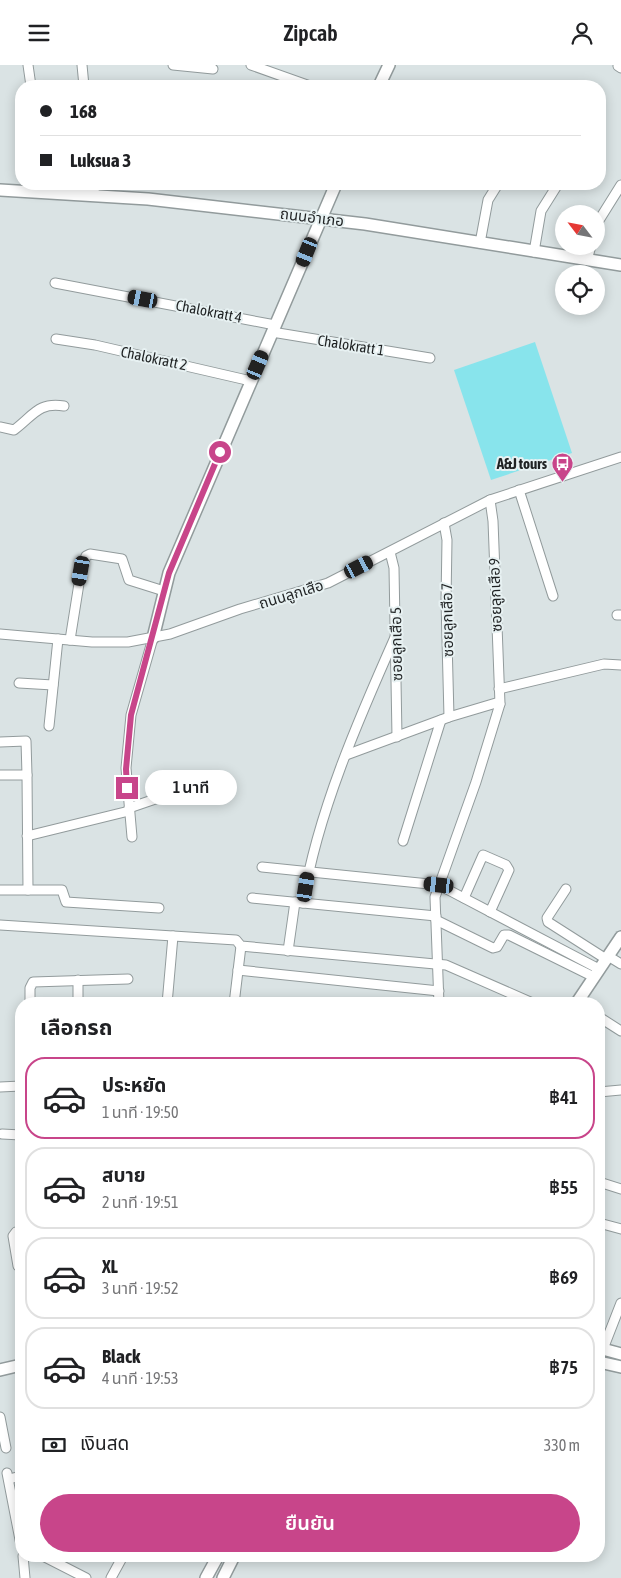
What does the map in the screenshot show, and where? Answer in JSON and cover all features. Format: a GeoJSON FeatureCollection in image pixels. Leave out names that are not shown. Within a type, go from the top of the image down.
{"type":"FeatureCollection","features":[{"type":"Feature","properties":{"kind":"street"},"geometry":{"type":"LineString","coordinates":[[28,65],[30,80]]}},
{"type":"Feature","properties":{"kind":"street"},"geometry":{"type":"LineString","coordinates":[[82,65],[83,80]]}},
{"type":"Feature","properties":{"kind":"street"},"geometry":{"type":"LineString","coordinates":[[173,65],[213,69]]}},
{"type":"Feature","properties":{"kind":"street"},"geometry":{"type":"LineString","coordinates":[[250,66],[292,80]]}},
{"type":"Feature","properties":{"kind":"street"},"geometry":{"type":"LineString","coordinates":[[381,80],[386,66]]}},
{"type":"Feature","properties":{"kind":"street"},"geometry":{"type":"LineString","coordinates":[[605,211],[621,185]]}},
{"type":"Feature","properties":{"kind":"street","name":"ถนนอำเภอ"},"geometry":{"type":"LineString","coordinates":[[0,190],[15,189]]}},
{"type":"Feature","properties":{"kind":"street","name":"ถนนอำเภอ"},"geometry":{"type":"LineString","coordinates":[[54,190],[398,228],[621,265]]}},
{"type":"Feature","properties":{"kind":"street"},"geometry":{"type":"LineString","coordinates":[[94,190],[95,196]]}},
{"type":"Feature","properties":{"kind":"street"},"geometry":{"type":"LineString","coordinates":[[132,837],[126,769],[131,715],[169,573],[333,190]]}},
{"type":"Feature","properties":{"kind":"street"},"geometry":{"type":"LineString","coordinates":[[480,243],[488,200],[494,190]]}},
{"type":"Feature","properties":{"kind":"street"},"geometry":{"type":"LineString","coordinates":[[534,252],[540,211],[554,190]]}},
{"type":"Feature","properties":{"kind":"street"},"geometry":{"type":"LineString","coordinates":[[587,260],[588,255]]}},
{"type":"Feature","properties":{"kind":"street","name":"Chalokratt 4"},"geometry":{"type":"LineString","coordinates":[[55,283],[274,329]]}},
{"type":"Feature","properties":{"kind":"street","name":"Chalokratt 1"},"geometry":{"type":"LineString","coordinates":[[274,329],[430,358]]}},
{"type":"Feature","properties":{"kind":"street","name":"Chalokratt 2"},"geometry":{"type":"LineString","coordinates":[[56,339],[95,345],[251,381]]}},
{"type":"Feature","properties":{"kind":"street"},"geometry":{"type":"LineString","coordinates":[[0,427],[14,429],[41,406],[51,404],[64,406]]}},
{"type":"Feature","properties":{"kind":"street","name":"ถนนลูกเสือ"},"geometry":{"type":"LineString","coordinates":[[0,634],[70,640],[128,642],[153,638],[328,583],[490,500],[621,457]]}},
{"type":"Feature","properties":{"kind":"street"},"geometry":{"type":"LineString","coordinates":[[519,491],[553,596]]}},
{"type":"Feature","properties":{"kind":"street","name":"ซอยลูกเสือ 9"},"geometry":{"type":"LineString","coordinates":[[490,500],[493,521],[500,704]]}},
{"type":"Feature","properties":{"kind":"street","name":"ซอยลูกเสือ 7"},"geometry":{"type":"LineString","coordinates":[[403,841],[445,718],[447,540],[444,523]]}},
{"type":"Feature","properties":{"kind":"street","name":"ซอยลูกเสือ 5"},"geometry":{"type":"LineString","coordinates":[[390,552],[394,567],[396,737]]}},
{"type":"Feature","properties":{"kind":"street"},"geometry":{"type":"LineString","coordinates":[[70,640],[81,571],[86,556],[90,554],[122,559],[129,579],[164,591]]}},
{"type":"Feature","properties":{"kind":"street"},"geometry":{"type":"LineString","coordinates":[[288,951],[308,870],[346,755],[366,703],[396,635]]}},
{"type":"Feature","properties":{"kind":"street"},"geometry":{"type":"LineString","coordinates":[[49,726],[58,639]]}},
{"type":"Feature","properties":{"kind":"street"},"geometry":{"type":"LineString","coordinates":[[499,689],[604,664],[619,665]]}},
{"type":"Feature","properties":{"kind":"street"},"geometry":{"type":"LineString","coordinates":[[19,683],[53,685]]}},
{"type":"Feature","properties":{"kind":"street"},"geometry":{"type":"LineString","coordinates":[[346,755],[445,718],[496,703],[500,704],[476,782],[435,897],[439,997]]}},
{"type":"Feature","properties":{"kind":"street"},"geometry":{"type":"LineString","coordinates":[[0,741],[26,741],[28,890]]}},
{"type":"Feature","properties":{"kind":"street"},"geometry":{"type":"LineString","coordinates":[[0,775],[27,775]]}},
{"type":"Feature","properties":{"kind":"street"},"geometry":{"type":"LineString","coordinates":[[27,836],[129,809],[208,781]]}},
{"type":"Feature","properties":{"kind":"street"},"geometry":{"type":"LineString","coordinates":[[464,898],[483,855],[486,854],[506,865],[510,871],[490,912]]}},
{"type":"Feature","properties":{"kind":"street"},"geometry":{"type":"LineString","coordinates":[[262,867],[308,870],[439,885],[596,973]]}},
{"type":"Feature","properties":{"kind":"street"},"geometry":{"type":"LineString","coordinates":[[0,889],[62,890],[66,902],[159,908]]}},
{"type":"Feature","properties":{"kind":"street"},"geometry":{"type":"LineString","coordinates":[[566,889],[547,917],[548,922],[621,964]]}},
{"type":"Feature","properties":{"kind":"street"},"geometry":{"type":"LineString","coordinates":[[252,898],[436,918],[493,948],[497,947],[504,935],[508,935],[596,973]]}},
{"type":"Feature","properties":{"kind":"street"},"geometry":{"type":"LineString","coordinates":[[0,925],[236,941],[241,946],[438,966],[446,965],[519,997]]}},
{"type":"Feature","properties":{"kind":"street"},"geometry":{"type":"LineString","coordinates":[[168,997],[173,937]]}},
{"type":"Feature","properties":{"kind":"street"},"geometry":{"type":"LineString","coordinates":[[581,997],[621,937]]}},
{"type":"Feature","properties":{"kind":"street"},"geometry":{"type":"LineString","coordinates":[[235,997],[241,946]]}},
{"type":"Feature","properties":{"kind":"street"},"geometry":{"type":"LineString","coordinates":[[238,969],[439,991]]}},
{"type":"Feature","properties":{"kind":"street"},"geometry":{"type":"LineString","coordinates":[[30,997],[30,988],[33,982],[128,979]]}},
{"type":"Feature","properties":{"kind":"street"},"geometry":{"type":"LineString","coordinates":[[78,980],[78,997]]}},
{"type":"Feature","properties":{"kind":"street"},"geometry":{"type":"LineString","coordinates":[[605,1021],[621,1031]]}},
{"type":"Feature","properties":{"kind":"street"},"geometry":{"type":"LineString","coordinates":[[0,1087],[15,1086]]}},
{"type":"Feature","properties":{"kind":"street"},"geometry":{"type":"LineString","coordinates":[[605,1091],[621,1090]]}},
{"type":"Feature","properties":{"kind":"street"},"geometry":{"type":"LineString","coordinates":[[2,1135],[15,1135]]}},
{"type":"Feature","properties":{"kind":"street"},"geometry":{"type":"LineString","coordinates":[[605,1184],[621,1189]]}},
{"type":"Feature","properties":{"kind":"street"},"geometry":{"type":"LineString","coordinates":[[605,1225],[621,1229]]}},
{"type":"Feature","properties":{"kind":"street"},"geometry":{"type":"LineString","coordinates":[[15,1233],[13,1236],[15,1248]]}},
{"type":"Feature","properties":{"kind":"street"},"geometry":{"type":"LineString","coordinates":[[605,1340],[621,1303]]}},
{"type":"Feature","properties":{"kind":"street"},"geometry":{"type":"LineString","coordinates":[[605,1350],[621,1354]]}},
{"type":"Feature","properties":{"kind":"street"},"geometry":{"type":"LineString","coordinates":[[605,1365],[621,1367]]}},
{"type":"Feature","properties":{"kind":"street"},"geometry":{"type":"LineString","coordinates":[[0,1370],[15,1366]]}},
{"type":"Feature","properties":{"kind":"street"},"geometry":{"type":"LineString","coordinates":[[0,1417],[6,1448]]}},
{"type":"Feature","properties":{"kind":"street"},"geometry":{"type":"LineString","coordinates":[[15,1476],[8,1476],[15,1513]]}},
{"type":"Feature","properties":{"kind":"street"},"geometry":{"type":"LineString","coordinates":[[24,1562],[25,1578]]}},
{"type":"Feature","properties":{"kind":"street"},"geometry":{"type":"LineString","coordinates":[[55,1562],[86,1578]]}},
{"type":"Feature","properties":{"kind":"street"},"geometry":{"type":"LineString","coordinates":[[111,1578],[120,1562]]}},
{"type":"Feature","properties":{"kind":"street"},"geometry":{"type":"LineString","coordinates":[[206,1578],[215,1562]]}},
{"type":"Feature","properties":{"kind":"street"},"geometry":{"type":"LineString","coordinates":[[223,1578],[231,1562]]}},
{"type":"Feature","properties":{"kind":"shaded area"},"geometry":{"type":"Polygon","coordinates":[[[535,342],[572,453],[491,480],[454,370],[535,342]]]}},
{"type":"Feature","properties":{"kind":"place","name":"A&J tours"},"geometry":{"type":"Point","coordinates":[563,482]}},
{"type":"Feature","properties":{"kind":"route"},"geometry":{"type":"LineString","coordinates":[[127,788],[126,769],[131,715],[169,573],[220,452]]}}]}
